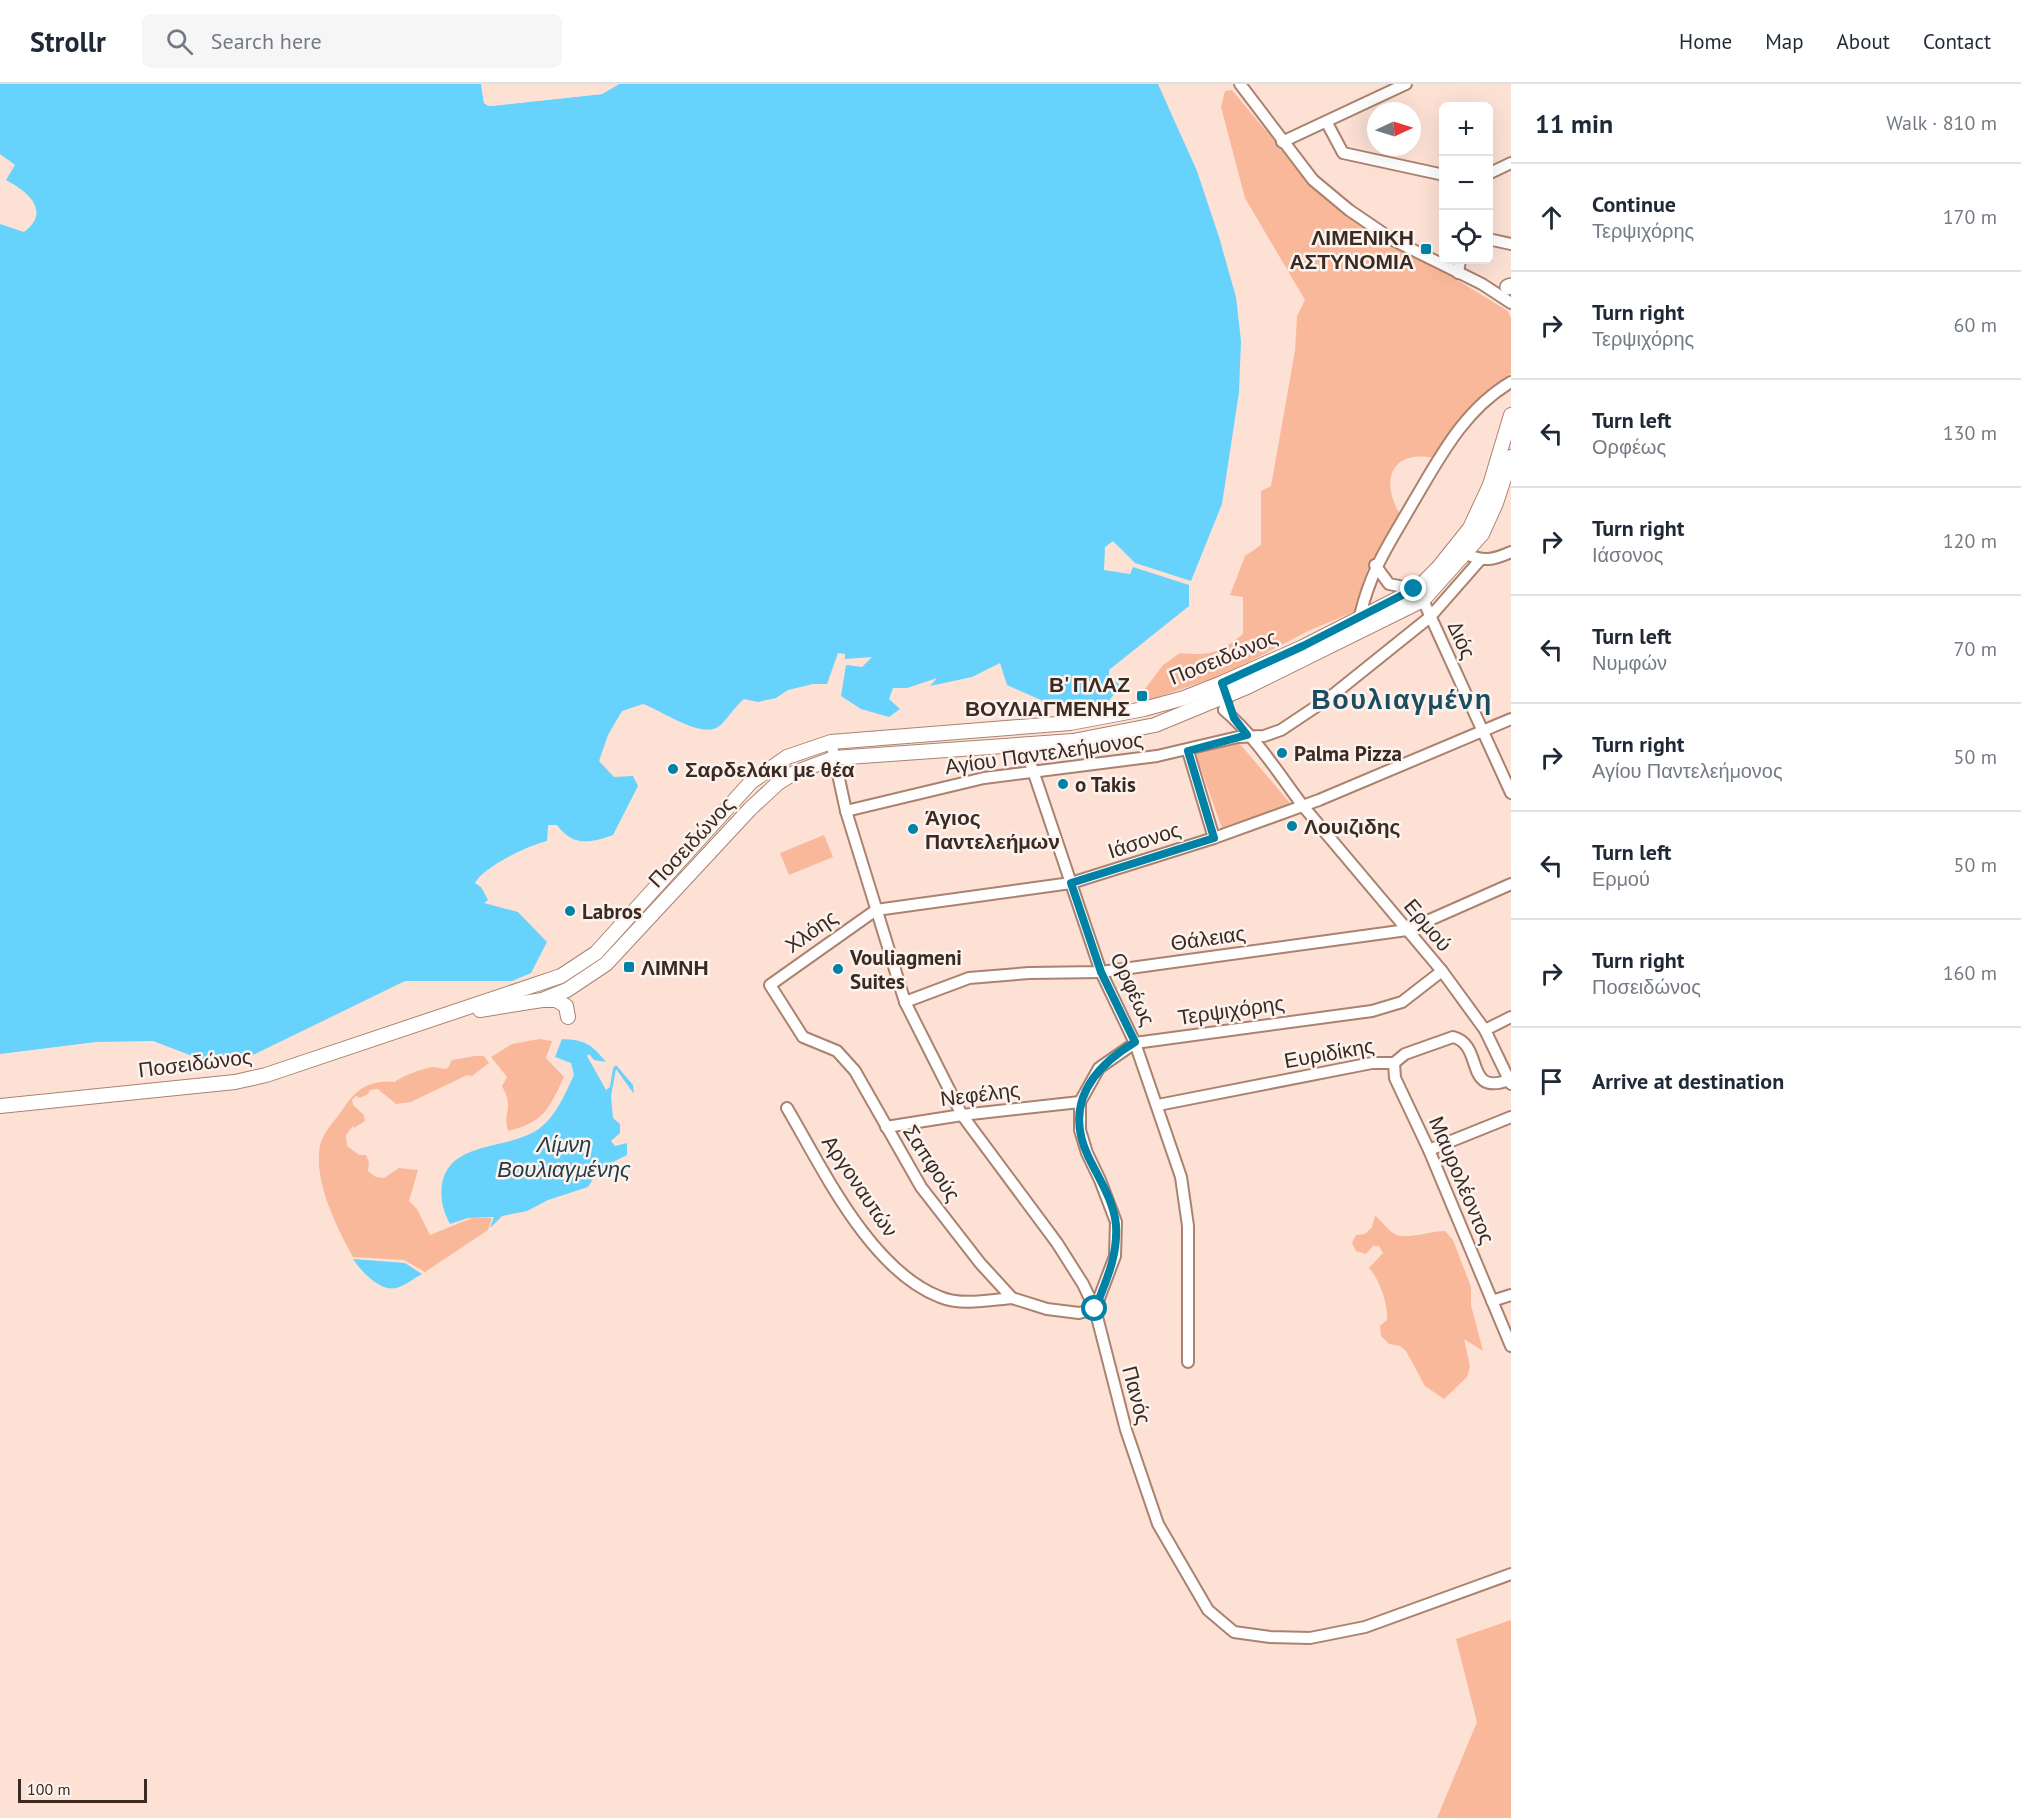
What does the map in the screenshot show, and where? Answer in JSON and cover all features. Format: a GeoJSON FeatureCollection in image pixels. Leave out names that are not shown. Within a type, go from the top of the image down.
{"type":"FeatureCollection","features":[{"type":"Feature","properties":{"kind":"main road","name":"Ποσειδώνος"},"geometry":{"type":"LineString","coordinates":[[0,1106],[249,1079],[536,986],[576,968],[603,947],[752,782],[787,757],[831,742],[1095,720],[1225,689],[1360,616],[1418,595],[1470,528],[1490,485],[1511,415]]}},
{"type":"Feature","properties":{"kind":"main road","name":"Ποσειδώνος"},"geometry":{"type":"LineString","coordinates":[[457,1012],[507,1008],[542,1000],[581,982],[614,957],[764,795],[794,773],[834,759],[1098,737],[1155,725],[1418,595],[1466,554],[1482,534],[1496,503],[1511,458]]}},
{"type":"Feature","properties":{"kind":"main road"},"geometry":{"type":"LineString","coordinates":[[576,968],[581,982]]}},
{"type":"Feature","properties":{"kind":"main road"},"geometry":{"type":"LineString","coordinates":[[542,1000],[560,1002],[566,1006],[568,1017]]}},
{"type":"Feature","properties":{"kind":"street"},"geometry":{"type":"LineString","coordinates":[[1240,84],[1313,180],[1349,210],[1393,240],[1482,284],[1511,303]]}},
{"type":"Feature","properties":{"kind":"street"},"geometry":{"type":"LineString","coordinates":[[1282,142],[1327,123],[1406,84]]}},
{"type":"Feature","properties":{"kind":"street"},"geometry":{"type":"LineString","coordinates":[[1327,123],[1343,153],[1439,174]]}},
{"type":"Feature","properties":{"kind":"street"},"geometry":{"type":"LineString","coordinates":[[1493,172],[1511,163]]}},
{"type":"Feature","properties":{"kind":"street"},"geometry":{"type":"LineString","coordinates":[[1493,241],[1511,244]]}},
{"type":"Feature","properties":{"kind":"street"},"geometry":{"type":"LineString","coordinates":[[1458,273],[1459,264]]}},
{"type":"Feature","properties":{"kind":"street"},"geometry":{"type":"LineString","coordinates":[[1482,284],[1510,287]]}},
{"type":"Feature","properties":{"kind":"street"},"geometry":{"type":"LineString","coordinates":[[1360,616],[1375,565],[1454,434],[1508,384]]}},
{"type":"Feature","properties":{"kind":"street"},"geometry":{"type":"LineString","coordinates":[[1466,554],[1480,560],[1491,560],[1511,552]]}},
{"type":"Feature","properties":{"kind":"street","name":"Αγίου Παντελεήμονος"},"geometry":{"type":"LineString","coordinates":[[846,811],[984,778],[1188,751],[1264,736],[1304,717],[1430,618],[1480,560]]}},
{"type":"Feature","properties":{"kind":"street"},"geometry":{"type":"LineString","coordinates":[[1375,565],[1389,584],[1418,595]]}},
{"type":"Feature","properties":{"kind":"street","name":"Διός"},"geometry":{"type":"LineString","coordinates":[[1418,595],[1511,793]]}},
{"type":"Feature","properties":{"kind":"street","name":"Ερμού"},"geometry":{"type":"LineString","coordinates":[[1225,689],[1234,718],[1250,739],[1442,971],[1485,1030],[1510,1082]]}},
{"type":"Feature","properties":{"kind":"street","name":"Ιάσονος"},"geometry":{"type":"LineString","coordinates":[[876,910],[1071,883],[1214,838],[1511,719]]}},
{"type":"Feature","properties":{"kind":"street"},"geometry":{"type":"LineString","coordinates":[[831,742],[846,811],[876,910]]}},
{"type":"Feature","properties":{"kind":"street","name":"Ορφέως"},"geometry":{"type":"LineString","coordinates":[[1024,744],[1101,972],[1135,1042],[1181,1177],[1186,1200],[1188,1362]]}},
{"type":"Feature","properties":{"kind":"street"},"geometry":{"type":"LineString","coordinates":[[1188,751],[1214,838]]}},
{"type":"Feature","properties":{"kind":"street","name":"Θάλειας"},"geometry":{"type":"LineString","coordinates":[[905,1002],[969,978],[1029,973],[1101,972],[1407,930],[1511,884]]}},
{"type":"Feature","properties":{"kind":"street","name":"Χλόης"},"geometry":{"type":"LineString","coordinates":[[770,986],[876,910]]}},
{"type":"Feature","properties":{"kind":"street","name":"Πανός"},"geometry":{"type":"LineString","coordinates":[[876,910],[905,1002],[962,1114],[1057,1243],[1095,1309],[1126,1430],[1158,1524],[1208,1610],[1234,1632],[1270,1637],[1310,1638],[1365,1627],[1511,1574]]}},
{"type":"Feature","properties":{"kind":"street","name":"Τερψιχόρης"},"geometry":{"type":"LineString","coordinates":[[1080,1102],[1099,1068],[1135,1042],[1372,1011],[1402,1002],[1442,971]]}},
{"type":"Feature","properties":{"kind":"street","name":"Σαπφούς"},"geometry":{"type":"LineString","coordinates":[[770,986],[803,1037],[837,1051],[855,1071],[921,1187],[980,1263],[1012,1298]]}},
{"type":"Feature","properties":{"kind":"street"},"geometry":{"type":"LineString","coordinates":[[1485,1030],[1511,1017]]}},
{"type":"Feature","properties":{"kind":"street","name":"Ευριδίκης"},"geometry":{"type":"LineString","coordinates":[[1158,1105],[1372,1063],[1394,1064],[1405,1054],[1453,1036],[1466,1044],[1482,1079],[1487,1084],[1510,1082]]}},
{"type":"Feature","properties":{"kind":"street","name":"Μαυρολέοντος"},"geometry":{"type":"LineString","coordinates":[[1394,1064],[1395,1078],[1429,1150],[1511,1346]]}},
{"type":"Feature","properties":{"kind":"street"},"geometry":{"type":"LineString","coordinates":[[1012,1298],[1047,1309],[1079,1313],[1095,1309],[1115,1256],[1116,1222],[1100,1180],[1086,1153],[1080,1130],[1080,1102]]}},
{"type":"Feature","properties":{"kind":"street","name":"Νεφέλης"},"geometry":{"type":"LineString","coordinates":[[885,1127],[962,1114],[1080,1102]]}},
{"type":"Feature","properties":{"kind":"street","name":"Αργοναυτών"},"geometry":{"type":"LineString","coordinates":[[788,1108],[827,1178],[865,1236],[902,1274],[940,1298],[963,1301],[1012,1298]]}},
{"type":"Feature","properties":{"kind":"street"},"geometry":{"type":"LineString","coordinates":[[1429,1150],[1511,1117]]}},
{"type":"Feature","properties":{"kind":"street"},"geometry":{"type":"LineString","coordinates":[[1492,1301],[1511,1295]]}},
{"type":"Feature","properties":{"kind":"shaded area"},"geometry":{"type":"Polygon","coordinates":[[[1232,90],[1307,180],[1357,219],[1508,311],[1511,318],[1511,373],[1452,429],[1433,458],[1407,458],[1393,471],[1391,490],[1400,514],[1380,556],[1367,571],[1356,611],[1308,631],[1228,673],[1132,706],[1163,665],[1180,653],[1214,652],[1243,634],[1243,597],[1230,595],[1245,556],[1261,545],[1261,491],[1271,486],[1295,351],[1297,316],[1305,300],[1245,198],[1221,107],[1225,91],[1232,90]]]}},
{"type":"Feature","properties":{"kind":"shaded area"},"geometry":{"type":"Polygon","coordinates":[[[1239,743],[1290,803],[1222,828],[1195,753],[1239,743]]]}},
{"type":"Feature","properties":{"kind":"shaded area"},"geometry":{"type":"Polygon","coordinates":[[[824,835],[833,857],[789,875],[780,853],[824,835]]]}},
{"type":"Feature","properties":{"kind":"shaded area"},"geometry":{"type":"Polygon","coordinates":[[[539,1039],[552,1041],[546,1058],[564,1077],[544,1113],[530,1123],[508,1131],[506,1119],[508,1100],[502,1086],[507,1077],[491,1057],[512,1044],[539,1039]]]}},
{"type":"Feature","properties":{"kind":"shaded area"},"geometry":{"type":"Polygon","coordinates":[[[484,1056],[489,1063],[472,1076],[467,1075],[411,1102],[396,1104],[378,1089],[370,1090],[368,1094],[360,1098],[356,1096],[352,1100],[353,1105],[364,1115],[365,1121],[354,1128],[353,1126],[346,1135],[347,1146],[359,1155],[366,1155],[369,1162],[368,1171],[376,1177],[384,1178],[399,1168],[418,1170],[409,1201],[417,1209],[430,1235],[472,1218],[492,1218],[488,1230],[425,1272],[404,1260],[353,1257],[328,1203],[320,1174],[320,1146],[327,1130],[350,1099],[366,1086],[379,1082],[395,1082],[429,1068],[448,1068],[452,1060],[484,1056]]]}},
{"type":"Feature","properties":{"kind":"shaded area"},"geometry":{"type":"Polygon","coordinates":[[[1375,1216],[1398,1235],[1410,1236],[1445,1231],[1453,1240],[1471,1287],[1471,1305],[1483,1351],[1464,1339],[1470,1366],[1467,1377],[1444,1399],[1425,1386],[1406,1351],[1400,1346],[1389,1344],[1381,1336],[1380,1326],[1387,1320],[1385,1300],[1369,1268],[1383,1253],[1379,1246],[1373,1246],[1366,1254],[1356,1251],[1352,1243],[1356,1235],[1365,1234],[1372,1227],[1375,1216]]]}},
{"type":"Feature","properties":{"kind":"shaded area"},"geometry":{"type":"Polygon","coordinates":[[[1511,1620],[1511,1818],[1437,1818],[1477,1722],[1456,1639],[1511,1620]]]}},
{"type":"Feature","properties":{"kind":"water"},"geometry":{"type":"Polygon","coordinates":[[[0,84],[481,84],[484,103],[488,106],[602,94],[619,84],[1158,84],[1197,171],[1236,297],[1241,341],[1239,392],[1222,504],[1191,581],[1135,563],[1113,541],[1105,547],[1104,570],[1130,574],[1133,567],[1189,585],[1189,606],[1109,670],[1109,680],[1116,681],[1120,686],[1105,706],[1043,701],[1007,685],[1000,663],[972,677],[930,686],[937,678],[907,688],[893,688],[889,699],[900,709],[889,717],[861,709],[841,696],[846,665],[862,667],[872,657],[845,659],[845,654],[838,653],[827,684],[813,684],[788,690],[776,698],[758,702],[744,699],[718,727],[701,729],[691,726],[643,704],[622,711],[608,735],[599,761],[614,777],[633,776],[638,786],[613,835],[590,841],[576,840],[569,837],[557,825],[548,825],[547,841],[518,852],[497,864],[487,870],[475,883],[481,887],[488,900],[484,903],[518,912],[547,942],[531,973],[512,981],[405,981],[253,1055],[203,1060],[153,1041],[96,1042],[0,1054],[0,224],[24,232],[36,217],[36,209],[22,190],[6,180],[15,165],[0,154],[0,84]]]}},
{"type":"Feature","properties":{"kind":"water","name":"Λίμνη Βουλιαγμένης"},"geometry":{"type":"Polygon","coordinates":[[[562,1039],[583,1042],[601,1056],[606,1062],[594,1060],[589,1054],[587,1056],[606,1090],[610,1087],[613,1068],[616,1065],[633,1085],[634,1094],[616,1069],[611,1096],[613,1118],[620,1124],[620,1133],[611,1141],[615,1146],[627,1143],[627,1155],[607,1165],[606,1172],[593,1179],[588,1187],[548,1200],[527,1211],[502,1216],[490,1228],[494,1217],[468,1218],[450,1224],[443,1205],[441,1189],[447,1171],[455,1161],[478,1149],[532,1133],[540,1128],[558,1108],[574,1075],[571,1063],[555,1057],[562,1039]]]}},
{"type":"Feature","properties":{"kind":"water"},"geometry":{"type":"Polygon","coordinates":[[[353,1259],[405,1263],[422,1274],[403,1286],[384,1287],[377,1284],[353,1259]]]}},
{"type":"Feature","properties":{"kind":"pier"},"geometry":{"type":"Polygon","coordinates":[[[481,84],[484,84],[487,101],[492,103],[601,91],[619,84],[602,94],[492,106],[484,103],[481,84]]]}},
{"type":"Feature","properties":{"kind":"place","name":"ΛΙΜΕΝΙΚΗ ΑΣΤΥΝΟΜΙΑ"},"geometry":{"type":"Point","coordinates":[1426,249]}},
{"type":"Feature","properties":{"kind":"place","name":"Β' ΠΛΑΖ ΒΟΥΛΙΑΓΜΕΝΗΣ"},"geometry":{"type":"Point","coordinates":[1142,696]}},
{"type":"Feature","properties":{"kind":"place","name":"Palma Pizza"},"geometry":{"type":"Point","coordinates":[1282,753]}},
{"type":"Feature","properties":{"kind":"place","name":"Σαρδελάκι με θέα"},"geometry":{"type":"Point","coordinates":[673,769]}},
{"type":"Feature","properties":{"kind":"place","name":"o Takis"},"geometry":{"type":"Point","coordinates":[1063,784]}},
{"type":"Feature","properties":{"kind":"place","name":"Λουιζιδης"},"geometry":{"type":"Point","coordinates":[1292,826]}},
{"type":"Feature","properties":{"kind":"place","name":"Άγιος Παντελεήμων"},"geometry":{"type":"Point","coordinates":[913,829]}},
{"type":"Feature","properties":{"kind":"place","name":"Labros"},"geometry":{"type":"Point","coordinates":[570,911]}},
{"type":"Feature","properties":{"kind":"place","name":"ΛΙΜΝΗ"},"geometry":{"type":"Point","coordinates":[629,967]}},
{"type":"Feature","properties":{"kind":"place","name":"Vouliagmeni Suites"},"geometry":{"type":"Point","coordinates":[838,969]}},
{"type":"Feature","properties":{"kind":"district","name":"Βουλιαγμένη"},"geometry":{"type":"Point","coordinates":[1402,699]}},
{"type":"Feature","properties":{"kind":"route"},"geometry":{"type":"LineString","coordinates":[[1095,1309],[1115,1256],[1116,1222],[1100,1180],[1086,1153],[1080,1130],[1080,1102],[1099,1068],[1135,1042],[1101,972],[1071,883],[1214,838],[1188,751],[1247,735],[1239,721],[1234,718],[1222,683],[1303,646],[1414,589]]}}]}
